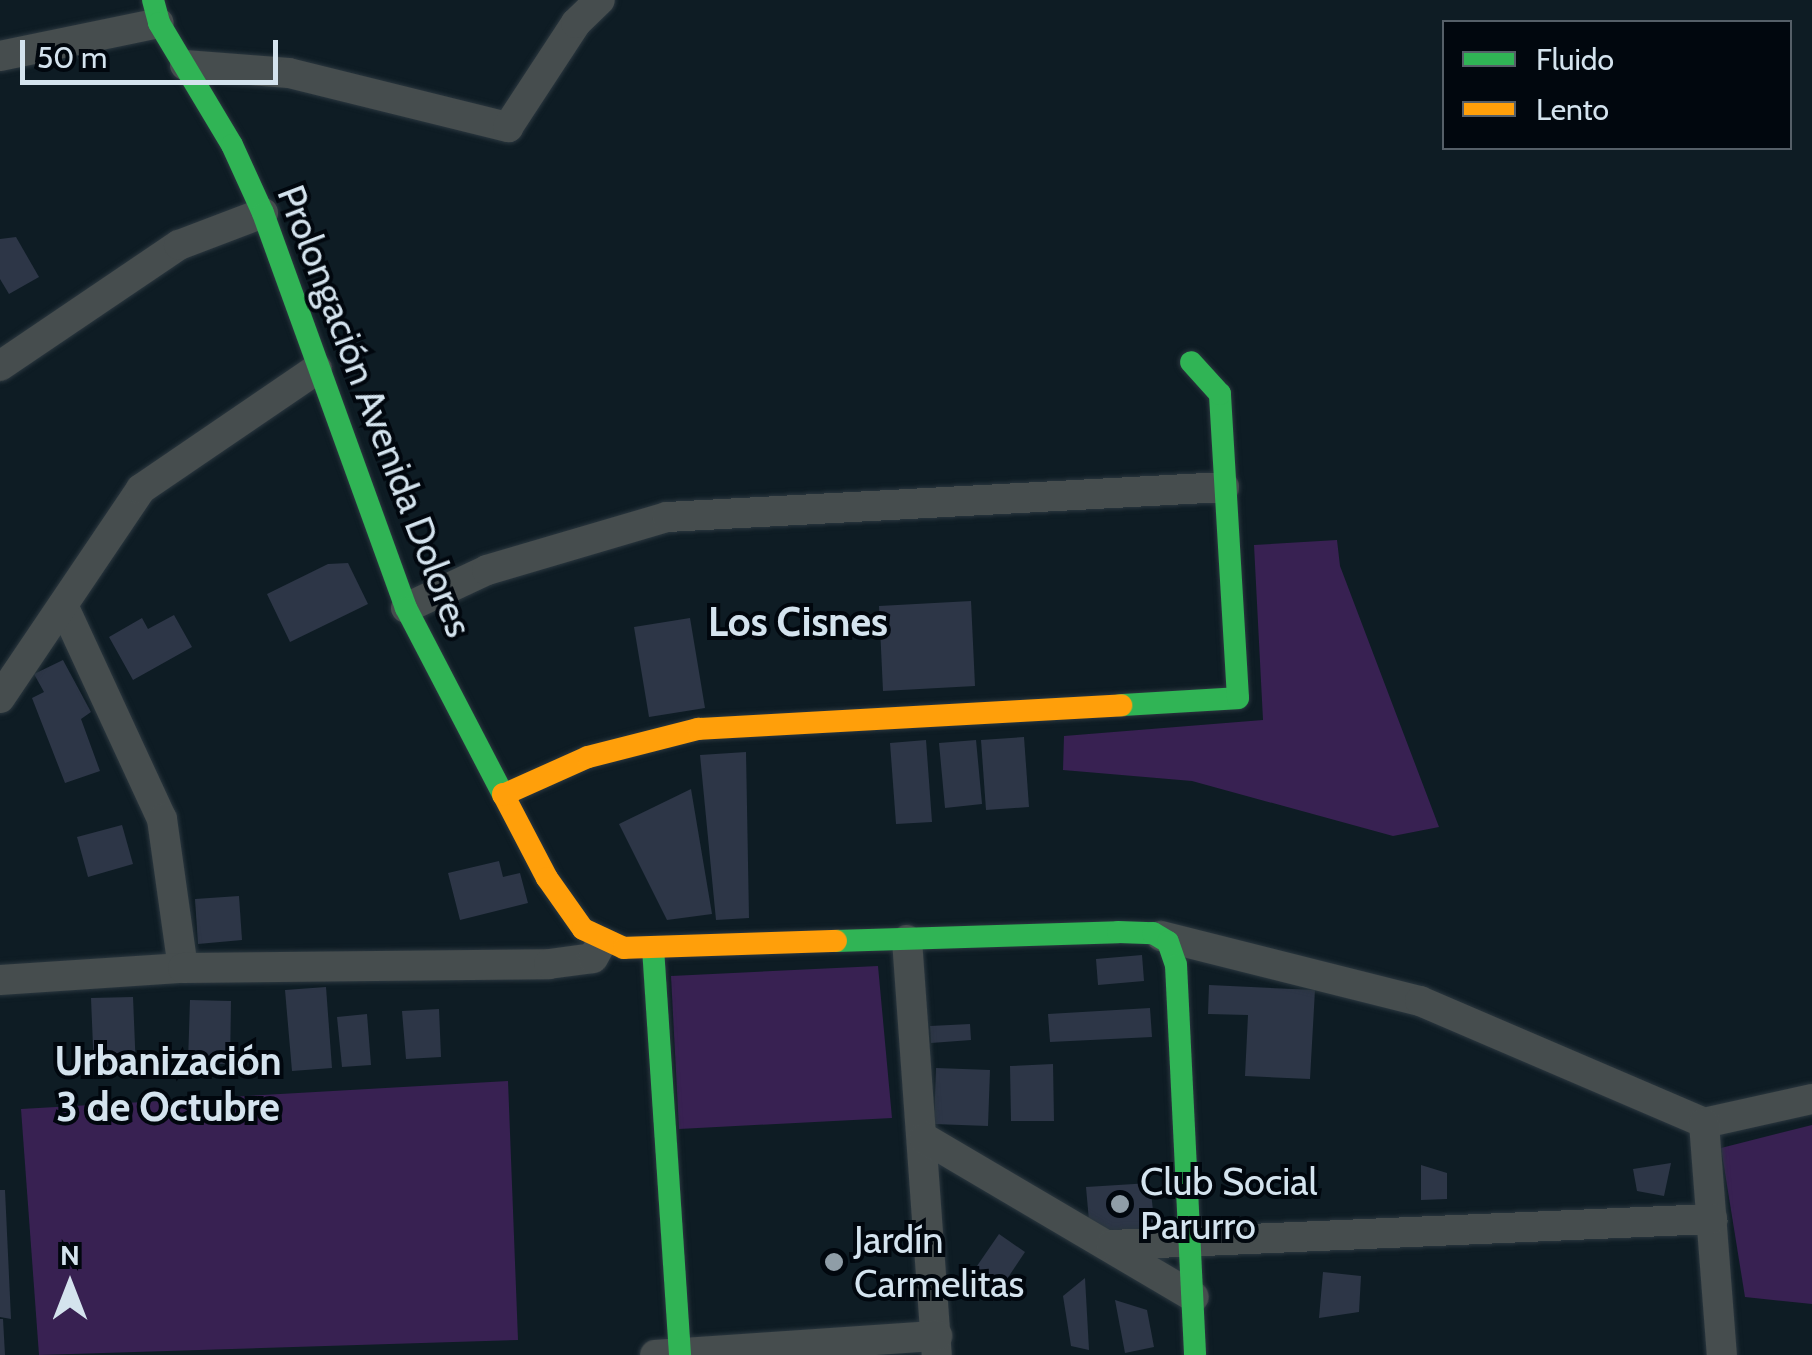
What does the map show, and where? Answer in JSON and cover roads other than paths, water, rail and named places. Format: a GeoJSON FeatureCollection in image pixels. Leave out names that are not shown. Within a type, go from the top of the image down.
{"type":"FeatureCollection","features":[{"type":"Feature","properties":{"kind":"main road","name":"Prolongación Avenida Dolores"},"geometry":{"type":"LineString","coordinates":[[156,12],[263,214],[406,608],[566,908],[602,942]]}},
{"type":"Feature","properties":{"kind":"main road"},"geometry":{"type":"LineString","coordinates":[[503,794],[588,757],[698,728],[1238,698],[1220,394],[1191,362]]}},
{"type":"Feature","properties":{"kind":"main road"},"geometry":{"type":"LineString","coordinates":[[602,942],[653,948],[1118,932],[1162,936],[1176,965],[1196,1355]]}},
{"type":"Feature","properties":{"kind":"main road"},"geometry":{"type":"LineString","coordinates":[[653,948],[671,1353]]}},
{"type":"Feature","properties":{"kind":"street"},"geometry":{"type":"LineString","coordinates":[[185,66],[288,73],[508,127],[600,0]]}},
{"type":"Feature","properties":{"kind":"street"},"geometry":{"type":"LineString","coordinates":[[0,56],[156,12]]}},
{"type":"Feature","properties":{"kind":"street"},"geometry":{"type":"LineString","coordinates":[[0,366],[179,245],[263,214]]}},
{"type":"Feature","properties":{"kind":"street"},"geometry":{"type":"LineString","coordinates":[[0,698],[141,490],[317,369]]}},
{"type":"Feature","properties":{"kind":"street"},"geometry":{"type":"LineString","coordinates":[[406,608],[487,570],[667,517],[1224,487]]}},
{"type":"Feature","properties":{"kind":"street"},"geometry":{"type":"LineString","coordinates":[[63,605],[162,819],[183,968]]}},
{"type":"Feature","properties":{"kind":"street"},"geometry":{"type":"LineString","coordinates":[[1162,936],[1420,1001],[1704,1123],[1812,1099]]}},
{"type":"Feature","properties":{"kind":"street"},"geometry":{"type":"LineString","coordinates":[[671,1353],[937,1346],[906,940]]}},
{"type":"Feature","properties":{"kind":"street"},"geometry":{"type":"LineString","coordinates":[[0,980],[183,968],[550,964],[593,958],[602,942]]}},
{"type":"Feature","properties":{"kind":"street"},"geometry":{"type":"LineString","coordinates":[[1704,1123],[1722,1355]]}},
{"type":"Feature","properties":{"kind":"street"},"geometry":{"type":"LineString","coordinates":[[924,1138],[1194,1297]]}},
{"type":"Feature","properties":{"kind":"street"},"geometry":{"type":"LineString","coordinates":[[1112,1246],[1712,1219]]}},
{"type":"Feature","properties":{"kind":"place","name":"Club Social Parurro"},"geometry":{"type":"Point","coordinates":[1120,1204]}},
{"type":"Feature","properties":{"kind":"place","name":"Jardín Carmelitas"},"geometry":{"type":"Point","coordinates":[834,1262]}},
{"type":"Feature","properties":{"kind":"district","name":"Los Cisnes"},"geometry":{"type":"Point","coordinates":[798,622]}},
{"type":"Feature","properties":{"kind":"district","name":"Urbanización 3 de Octubre"},"geometry":{"type":"Point","coordinates":[168,1084]}}]}
